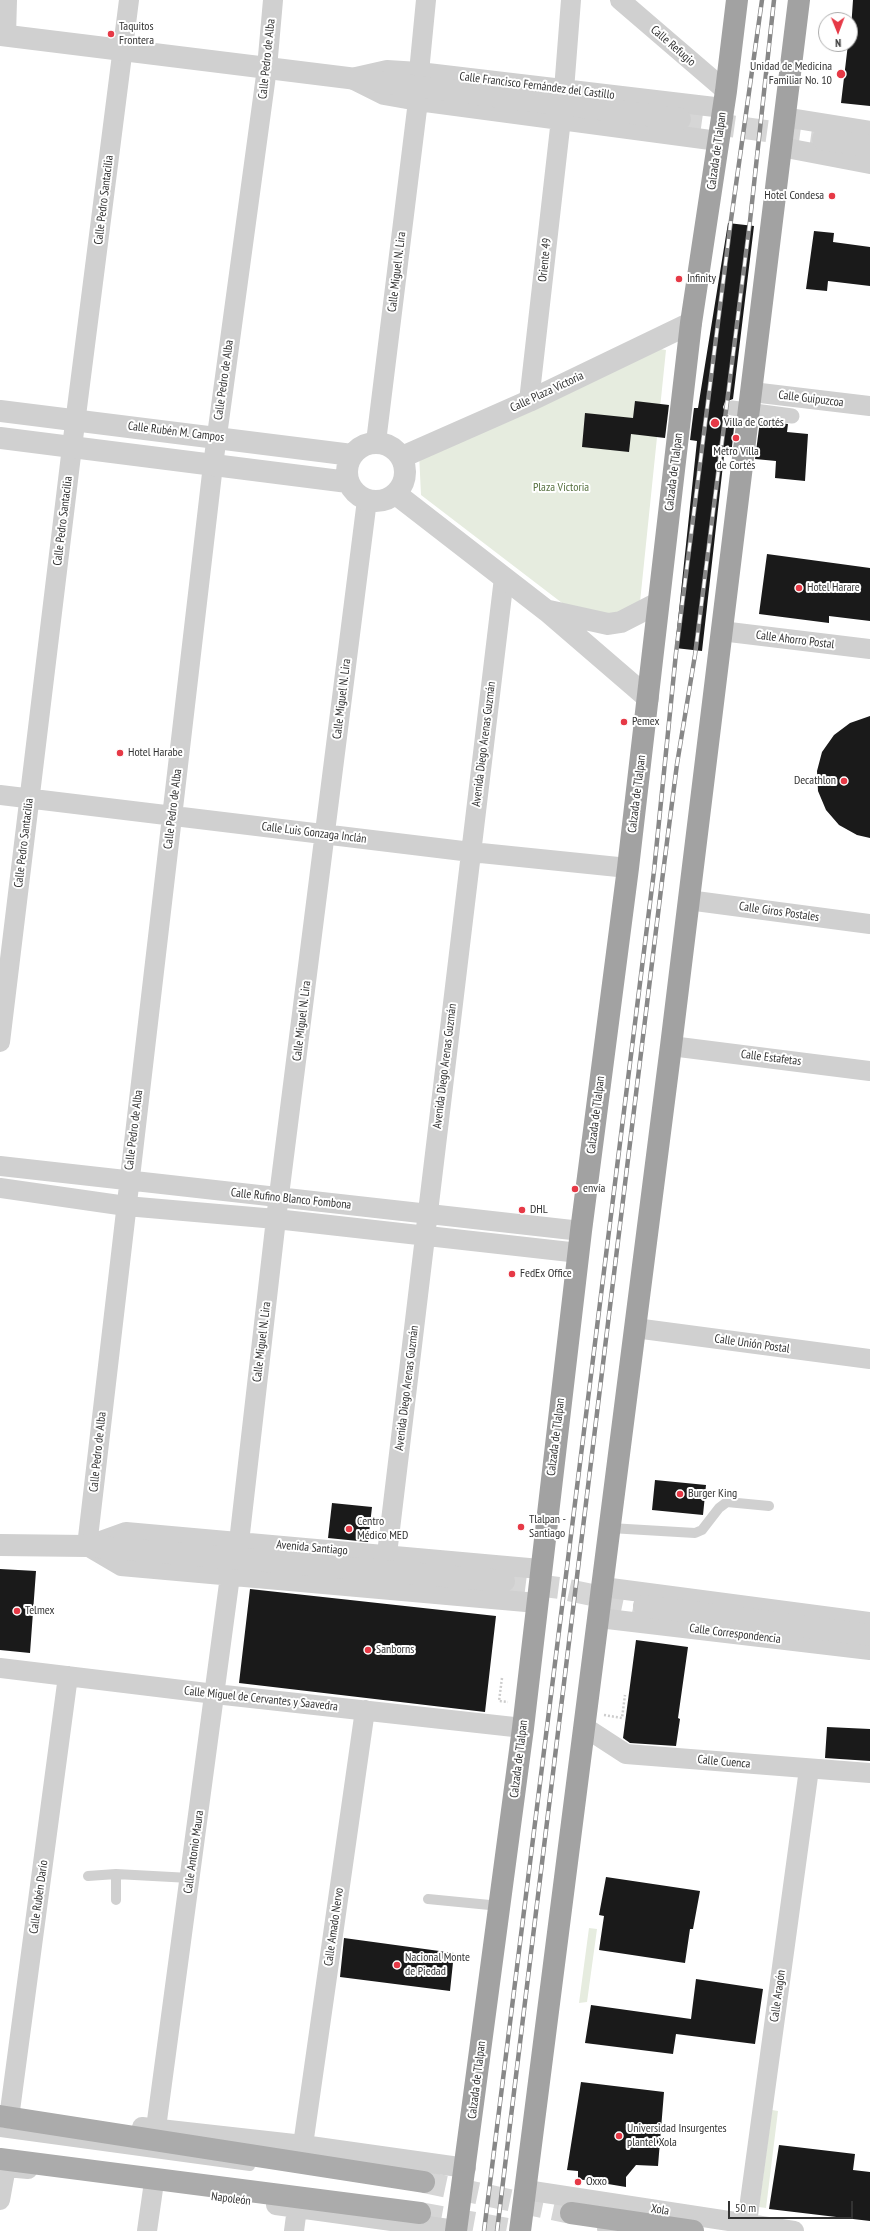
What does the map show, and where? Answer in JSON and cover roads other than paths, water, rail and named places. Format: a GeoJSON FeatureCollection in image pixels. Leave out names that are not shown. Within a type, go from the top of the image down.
{"type":"FeatureCollection","features":[{"type":"Feature","properties":{"kind":"highway","name":"Calzada de Tlalpan"},"geometry":{"type":"LineString","coordinates":[[456,2231],[466,2168],[523,1728],[540,1569],[581,1231],[628,868],[691,323],[724,100],[737,0]]}},
{"type":"Feature","properties":{"kind":"highway"},"geometry":{"type":"LineString","coordinates":[[520,2231],[587,1720],[721,631],[752,392],[799,0]]}},
{"type":"Feature","properties":{"kind":"main road"},"geometry":{"type":"LineString","coordinates":[[3,2122],[59,2126],[424,2182]]}},
{"type":"Feature","properties":{"kind":"main road","name":"Napoleón"},"geometry":{"type":"LineString","coordinates":[[3,2163],[420,2213]]}},
{"type":"Feature","properties":{"kind":"main road","name":"Xola"},"geometry":{"type":"LineString","coordinates":[[571,2212],[693,2231]]}},
{"type":"Feature","properties":{"kind":"street"},"geometry":{"type":"LineString","coordinates":[[3,35],[7,0]]}},
{"type":"Feature","properties":{"kind":"street","name":"Calle Pedro Santacilia"},"geometry":{"type":"LineString","coordinates":[[0,1042],[72,447],[129,0]]}},
{"type":"Feature","properties":{"kind":"street","name":"Calle Pedro de Alba"},"geometry":{"type":"LineString","coordinates":[[86,1546],[213,465],[267,68],[273,0]]}},
{"type":"Feature","properties":{"kind":"street"},"geometry":{"type":"LineString","coordinates":[[419,72],[426,0]]}},
{"type":"Feature","properties":{"kind":"street"},"geometry":{"type":"LineString","coordinates":[[564,90],[571,0]]}},
{"type":"Feature","properties":{"kind":"street","name":"Calle Refugio"},"geometry":{"type":"LineString","coordinates":[[620,0],[724,100]]}},
{"type":"Feature","properties":{"kind":"street","name":"Calle Francisco Fernández del Castillo"},"geometry":{"type":"LineString","coordinates":[[3,35],[680,119]]}},
{"type":"Feature","properties":{"kind":"street","name":"Calle Francisco Fernández del Castillo"},"geometry":{"type":"LineString","coordinates":[[351,78],[387,70],[419,72],[564,90],[724,100]]}},
{"type":"Feature","properties":{"kind":"street","name":"Calle Francisco Fernández del Castillo"},"geometry":{"type":"LineString","coordinates":[[351,78],[384,95],[418,102],[561,119],[718,141]]}},
{"type":"Feature","properties":{"kind":"street","name":"Calle Miguel N. Lira"},"geometry":{"type":"LineString","coordinates":[[376,442],[418,102]]}},
{"type":"Feature","properties":{"kind":"street"},"geometry":{"type":"LineString","coordinates":[[784,117],[870,131]]}},
{"type":"Feature","properties":{"kind":"street","name":"Oriente 49"},"geometry":{"type":"LineString","coordinates":[[529,401],[561,119]]}},
{"type":"Feature","properties":{"kind":"street"},"geometry":{"type":"LineString","coordinates":[[823,139],[870,146]]}},
{"type":"Feature","properties":{"kind":"street"},"geometry":{"type":"LineString","coordinates":[[781,147],[870,164]]}},
{"type":"Feature","properties":{"kind":"street","name":"Calle Plaza Victoria"},"geometry":{"type":"LineString","coordinates":[[402,457],[529,401],[691,323]]}},
{"type":"Feature","properties":{"kind":"street","name":"Calle Guipuzcoa"},"geometry":{"type":"LineString","coordinates":[[752,392],[870,406]]}},
{"type":"Feature","properties":{"kind":"street"},"geometry":{"type":"LineString","coordinates":[[732,408],[792,416]]}},
{"type":"Feature","properties":{"kind":"street","name":"Calle Rubén M. Campos"},"geometry":{"type":"LineString","coordinates":[[0,411],[352,455]]}},
{"type":"Feature","properties":{"kind":"street"},"geometry":{"type":"LineString","coordinates":[[0,438],[348,482]]}},
{"type":"Feature","properties":{"kind":"street"},"geometry":{"type":"LineString","coordinates":[[376,442],[391,446],[402,457],[405,466],[406,476],[402,486],[396,494],[382,501],[367,500],[356,493],[348,482],[346,473],[352,455],[362,446],[376,442]]}},
{"type":"Feature","properties":{"kind":"street"},"geometry":{"type":"LineString","coordinates":[[396,494],[547,611],[648,698]]}},
{"type":"Feature","properties":{"kind":"street","name":"Calle Miguel N. Lira"},"geometry":{"type":"LineString","coordinates":[[239,1542],[276,1219],[280,1198],[367,500]]}},
{"type":"Feature","properties":{"kind":"street","name":"Avenida Diego Arenas Guzmán"},"geometry":{"type":"LineString","coordinates":[[387,1554],[504,578]]}},
{"type":"Feature","properties":{"kind":"street"},"geometry":{"type":"LineString","coordinates":[[547,611],[608,624],[621,622],[658,603]]}},
{"type":"Feature","properties":{"kind":"street","name":"Calle Ahorro Postal"},"geometry":{"type":"LineString","coordinates":[[721,631],[870,649]]}},
{"type":"Feature","properties":{"kind":"street","name":"Calle Luis Gonzaga Inclán"},"geometry":{"type":"LineString","coordinates":[[0,795],[471,852],[628,868]]}},
{"type":"Feature","properties":{"kind":"street","name":"Calle Giros Postales"},"geometry":{"type":"LineString","coordinates":[[688,900],[870,924]]}},
{"type":"Feature","properties":{"kind":"street","name":"Calle Estafetas"},"geometry":{"type":"LineString","coordinates":[[671,1046],[870,1071]]}},
{"type":"Feature","properties":{"kind":"street","name":"Calle Rufino Blanco Fombona"},"geometry":{"type":"LineString","coordinates":[[0,1166],[581,1231]]}},
{"type":"Feature","properties":{"kind":"street","name":"Calle Rufino Blanco Fombona"},"geometry":{"type":"LineString","coordinates":[[0,1188],[126,1206],[276,1219],[424,1237],[579,1253]]}},
{"type":"Feature","properties":{"kind":"street","name":"Calle Unión Postal"},"geometry":{"type":"LineString","coordinates":[[635,1328],[870,1359]]}},
{"type":"Feature","properties":{"kind":"street","name":"Avenida Santiago"},"geometry":{"type":"LineString","coordinates":[[86,1546],[126,1532],[387,1554],[540,1569]]}},
{"type":"Feature","properties":{"kind":"street","name":"Avenida Santiago"},"geometry":{"type":"LineString","coordinates":[[0,1546],[86,1546],[504,1581]]}},
{"type":"Feature","properties":{"kind":"street","name":"Avenida Santiago"},"geometry":{"type":"LineString","coordinates":[[86,1546],[121,1566],[537,1603]]}},
{"type":"Feature","properties":{"kind":"street","name":"Calle Antonio Maura"},"geometry":{"type":"LineString","coordinates":[[156,2128],[230,1576]]}},
{"type":"Feature","properties":{"kind":"street"},"geometry":{"type":"LineString","coordinates":[[603,1586],[870,1622]]}},
{"type":"Feature","properties":{"kind":"street","name":"Calle Correspondencia"},"geometry":{"type":"LineString","coordinates":[[644,1606],[870,1635]]}},
{"type":"Feature","properties":{"kind":"street","name":"Calle Correspondencia"},"geometry":{"type":"LineString","coordinates":[[599,1618],[870,1650]]}},
{"type":"Feature","properties":{"kind":"street","name":"Calle Miguel de Cervantes y Saavedra"},"geometry":{"type":"LineString","coordinates":[[0,1668],[215,1694],[523,1728]]}},
{"type":"Feature","properties":{"kind":"street","name":"Calle Rubén Darío"},"geometry":{"type":"LineString","coordinates":[[3,2122],[68,1676]]}},
{"type":"Feature","properties":{"kind":"street","name":"Calle Amado Nervo"},"geometry":{"type":"LineString","coordinates":[[303,2145],[365,1710]]}},
{"type":"Feature","properties":{"kind":"street","name":"Calle Cuenca"},"geometry":{"type":"LineString","coordinates":[[587,1720],[626,1754],[870,1773]]}},
{"type":"Feature","properties":{"kind":"street","name":"Calle Aragón"},"geometry":{"type":"LineString","coordinates":[[748,2223],[809,1769]]}},
{"type":"Feature","properties":{"kind":"street"},"geometry":{"type":"LineString","coordinates":[[59,2126],[156,2128],[303,2145],[466,2168]]}},
{"type":"Feature","properties":{"kind":"street"},"geometry":{"type":"LineString","coordinates":[[0,2200],[3,2163]]}},
{"type":"Feature","properties":{"kind":"street","name":"Napoleón"},"geometry":{"type":"LineString","coordinates":[[3,2163],[11,2166],[153,2189],[456,2231]]}},
{"type":"Feature","properties":{"kind":"street"},"geometry":{"type":"LineString","coordinates":[[147,2231],[153,2189]]}},
{"type":"Feature","properties":{"kind":"street","name":"Xola"},"geometry":{"type":"LineString","coordinates":[[526,2190],[794,2231]]}},
{"type":"Feature","properties":{"kind":"street"},"geometry":{"type":"LineString","coordinates":[[294,2231],[297,2208]]}},
{"type":"Feature","properties":{"kind":"lane"},"geometry":{"type":"LineString","coordinates":[[610,1528],[695,1533],[702,1530],[719,1508],[727,1502],[769,1506]]}},
{"type":"Feature","properties":{"kind":"lane"},"geometry":{"type":"LineString","coordinates":[[88,1876],[116,1874],[190,1878]]}},
{"type":"Feature","properties":{"kind":"lane"},"geometry":{"type":"LineString","coordinates":[[116,1874],[116,1900]]}},
{"type":"Feature","properties":{"kind":"lane"},"geometry":{"type":"LineString","coordinates":[[428,1899],[500,1906]]}},
{"type":"Feature","properties":{"kind":"lane"},"geometry":{"type":"LineString","coordinates":[[3,2122],[392,2185]]}},
{"type":"Feature","properties":{"kind":"lane"},"geometry":{"type":"LineString","coordinates":[[602,2229],[614,2231]]}},
{"type":"Feature","properties":{"kind":"tunnel"},"geometry":{"type":"LineString","coordinates":[[680,119],[823,139]]}},
{"type":"Feature","properties":{"kind":"tunnel"},"geometry":{"type":"LineString","coordinates":[[504,1581],[559,1588],[644,1606]]}},
{"type":"Feature","properties":{"kind":"tunnel"},"geometry":{"type":"LineString","coordinates":[[424,2182],[571,2213]]}},
{"type":"Feature","properties":{"kind":"tunnel"},"geometry":{"type":"LineString","coordinates":[[420,2213],[518,2231]]}},
{"type":"Feature","properties":{"kind":"railway"},"geometry":{"type":"LineString","coordinates":[[484,2231],[654,871],[676,653],[731,220],[762,0]]}},
{"type":"Feature","properties":{"kind":"railway"},"geometry":{"type":"LineString","coordinates":[[497,2231],[663,873],[677,764],[695,655],[750,221],[774,0]]}},
{"type":"Feature","properties":{"kind":"place","name":"Taquitos Frontera"},"geometry":{"type":"Point","coordinates":[111,34]}},
{"type":"Feature","properties":{"kind":"place","name":"Unidad de Medicina Familiar No. 10"},"geometry":{"type":"Point","coordinates":[841,74]}},
{"type":"Feature","properties":{"kind":"place","name":"Hotel Condesa"},"geometry":{"type":"Point","coordinates":[832,196]}},
{"type":"Feature","properties":{"kind":"place","name":"Infinity"},"geometry":{"type":"Point","coordinates":[679,279]}},
{"type":"Feature","properties":{"kind":"place","name":"Villa de Cortés"},"geometry":{"type":"Point","coordinates":[715,423]}},
{"type":"Feature","properties":{"kind":"place","name":"Metro Villa de Cortés"},"geometry":{"type":"Point","coordinates":[736,438]}},
{"type":"Feature","properties":{"kind":"place","name":"Hotel Harare"},"geometry":{"type":"Point","coordinates":[799,588]}},
{"type":"Feature","properties":{"kind":"place","name":"Pemex"},"geometry":{"type":"Point","coordinates":[624,722]}},
{"type":"Feature","properties":{"kind":"place","name":"Hotel Harabe"},"geometry":{"type":"Point","coordinates":[120,753]}},
{"type":"Feature","properties":{"kind":"place","name":"Decathlon"},"geometry":{"type":"Point","coordinates":[844,781]}},
{"type":"Feature","properties":{"kind":"place","name":"envía"},"geometry":{"type":"Point","coordinates":[575,1189]}},
{"type":"Feature","properties":{"kind":"place","name":"DHL"},"geometry":{"type":"Point","coordinates":[522,1210]}},
{"type":"Feature","properties":{"kind":"place","name":"FedEx Office"},"geometry":{"type":"Point","coordinates":[512,1274]}},
{"type":"Feature","properties":{"kind":"place","name":"Burger King"},"geometry":{"type":"Point","coordinates":[680,1494]}},
{"type":"Feature","properties":{"kind":"place","name":"Tlalpan - Santiago"},"geometry":{"type":"Point","coordinates":[521,1527]}},
{"type":"Feature","properties":{"kind":"place","name":"Centro Médico MED"},"geometry":{"type":"Point","coordinates":[349,1529]}},
{"type":"Feature","properties":{"kind":"place","name":"Telmex"},"geometry":{"type":"Point","coordinates":[17,1611]}},
{"type":"Feature","properties":{"kind":"place","name":"Sanborns"},"geometry":{"type":"Point","coordinates":[368,1650]}},
{"type":"Feature","properties":{"kind":"place","name":"Nacional Monte de Piedad"},"geometry":{"type":"Point","coordinates":[397,1965]}},
{"type":"Feature","properties":{"kind":"place","name":"Universidad Insurgentes plantel Xola"},"geometry":{"type":"Point","coordinates":[619,2136]}},
{"type":"Feature","properties":{"kind":"place","name":"Oxxo"},"geometry":{"type":"Point","coordinates":[578,2182]}},
{"type":"Feature","properties":{"kind":"park label","name":"Plaza Victoria"},"geometry":{"type":"Point","coordinates":[561,488]}}]}
